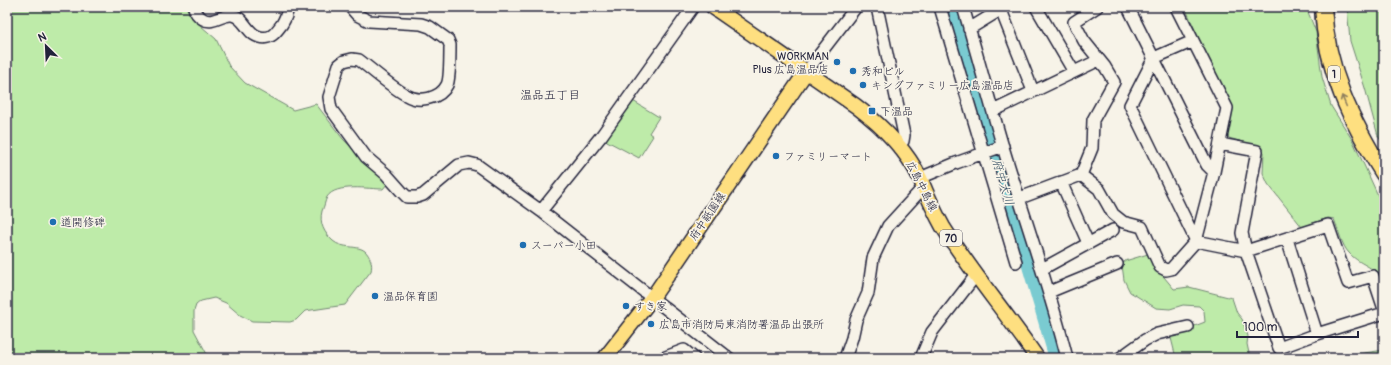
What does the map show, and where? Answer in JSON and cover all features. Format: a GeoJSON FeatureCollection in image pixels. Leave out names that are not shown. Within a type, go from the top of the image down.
{"type":"FeatureCollection","features":[{"type":"Feature","properties":{"kind":"highway","name":"1"},"geometry":{"type":"LineString","coordinates":[[1323,7],[1325,33],[1333,69],[1344,102],[1380,168]]}},
{"type":"Feature","properties":{"kind":"main road","name":"広島中島線"},"geometry":{"type":"LineString","coordinates":[[713,7],[869,116],[882,127],[899,146],[922,184],[943,227],[1037,358]]}},
{"type":"Feature","properties":{"kind":"main road","name":"府中祇園線"},"geometry":{"type":"LineString","coordinates":[[605,358],[652,298],[806,72]]}},
{"type":"Feature","properties":{"kind":"street"},"geometry":{"type":"LineString","coordinates":[[194,7],[198,16],[206,21],[215,20],[230,15],[237,17],[254,35],[266,38],[273,35],[285,20],[288,11],[287,7]]}},
{"type":"Feature","properties":{"kind":"street"},"geometry":{"type":"LineString","coordinates":[[350,7],[357,15],[369,21],[430,26],[448,40],[450,45],[447,84],[440,93],[431,98],[418,99],[407,96],[359,60],[352,59],[344,61],[339,65],[329,97],[331,109],[366,157],[386,174],[407,197],[417,197],[423,195],[459,164],[469,163],[477,165],[541,211],[729,358]]}},
{"type":"Feature","properties":{"kind":"street"},"geometry":{"type":"LineString","coordinates":[[541,211],[602,135],[693,7]]}},
{"type":"Feature","properties":{"kind":"street"},"geometry":{"type":"LineString","coordinates":[[806,72],[856,7]]}},
{"type":"Feature","properties":{"kind":"street"},"geometry":{"type":"LineString","coordinates":[[877,7],[904,134],[903,141],[899,146]]}},
{"type":"Feature","properties":{"kind":"street"},"geometry":{"type":"LineString","coordinates":[[963,7],[1003,146],[1049,292],[1067,358]]}},
{"type":"Feature","properties":{"kind":"street"},"geometry":{"type":"LineString","coordinates":[[1036,7],[1074,72]]}},
{"type":"Feature","properties":{"kind":"street"},"geometry":{"type":"LineString","coordinates":[[1020,198],[1081,175],[1092,148],[1093,120],[1114,82],[1084,41],[1074,22],[1097,7]]}},
{"type":"Feature","properties":{"kind":"street"},"geometry":{"type":"LineString","coordinates":[[1128,7],[1207,165],[1214,172]]}},
{"type":"Feature","properties":{"kind":"street"},"geometry":{"type":"LineString","coordinates":[[1081,175],[1100,189],[1113,214],[1123,222],[1142,227],[1160,267],[1166,270],[1171,269],[1196,241],[1214,172],[1227,108],[1176,7]]}},
{"type":"Feature","properties":{"kind":"street"},"geometry":{"type":"LineString","coordinates":[[940,8],[1016,262]]}},
{"type":"Feature","properties":{"kind":"street"},"geometry":{"type":"LineString","coordinates":[[969,29],[1003,8],[1033,91]]}},
{"type":"Feature","properties":{"kind":"street"},"geometry":{"type":"LineString","coordinates":[[1193,41],[1154,58],[1130,105],[1196,241]]}},
{"type":"Feature","properties":{"kind":"street"},"geometry":{"type":"LineString","coordinates":[[993,111],[1099,60]]}},
{"type":"Feature","properties":{"kind":"street"},"geometry":{"type":"LineString","coordinates":[[1220,144],[1257,150],[1242,232],[1246,251],[1279,348],[1317,334],[1384,313]]}},
{"type":"Feature","properties":{"kind":"street"},"geometry":{"type":"LineString","coordinates":[[845,358],[856,320],[868,293],[873,258],[888,226],[920,191],[922,184],[956,162],[1003,146]]}},
{"type":"Feature","properties":{"kind":"street"},"geometry":{"type":"LineString","coordinates":[[1061,182],[1088,243]]}},
{"type":"Feature","properties":{"kind":"street"},"geometry":{"type":"LineString","coordinates":[[1196,241],[1246,251],[1328,225],[1348,283],[1373,276],[1384,309]]}},
{"type":"Feature","properties":{"kind":"street"},"geometry":{"type":"LineString","coordinates":[[1042,269],[1113,230]]}},
{"type":"Feature","properties":{"kind":"street"},"geometry":{"type":"LineString","coordinates":[[1287,239],[1317,334]]}},
{"type":"Feature","properties":{"kind":"street"},"geometry":{"type":"LineString","coordinates":[[1049,292],[1117,264]]}},
{"type":"Feature","properties":{"kind":"street"},"geometry":{"type":"LineString","coordinates":[[921,358],[932,332],[976,275]]}},
{"type":"Feature","properties":{"kind":"street"},"geometry":{"type":"LineString","coordinates":[[1120,358],[1145,340],[1157,334],[1188,327]]}},
{"type":"Feature","properties":{"kind":"street"},"geometry":{"type":"LineString","coordinates":[[663,358],[684,350],[694,358]]}},
{"type":"Feature","properties":{"kind":"green space"},"geometry":{"type":"Polygon","coordinates":[[[7,7],[186,7],[193,19],[216,39],[229,66],[245,83],[293,110],[316,104],[343,139],[387,184],[383,189],[345,188],[338,190],[331,193],[327,197],[322,211],[321,220],[323,228],[333,241],[341,245],[362,249],[370,258],[372,268],[371,271],[345,305],[305,311],[296,320],[290,322],[252,321],[240,315],[226,303],[214,298],[201,301],[196,305],[194,311],[194,330],[209,358],[7,358],[7,7]]]}},
{"type":"Feature","properties":{"kind":"green space"},"geometry":{"type":"Polygon","coordinates":[[[1185,7],[1306,7],[1316,32],[1322,77],[1331,106],[1353,141],[1381,202],[1384,205],[1384,287],[1381,280],[1373,270],[1349,253],[1342,242],[1334,219],[1328,218],[1302,227],[1268,184],[1263,173],[1264,152],[1259,147],[1229,138],[1226,134],[1232,105],[1206,55],[1185,7]]]}},
{"type":"Feature","properties":{"kind":"green space"},"geometry":{"type":"Polygon","coordinates":[[[1347,7],[1384,7],[1384,145],[1378,136],[1350,41],[1347,7]]]}},
{"type":"Feature","properties":{"kind":"green space"},"geometry":{"type":"Polygon","coordinates":[[[633,101],[659,117],[649,133],[653,136],[639,158],[605,140],[633,101]]]}},
{"type":"Feature","properties":{"kind":"green space"},"geometry":{"type":"Polygon","coordinates":[[[1148,254],[1154,265],[1174,289],[1189,287],[1232,298],[1237,313],[1242,319],[1248,336],[1247,344],[1250,358],[1176,358],[1171,338],[1174,334],[1205,322],[1204,311],[1199,306],[1183,305],[1170,309],[1156,308],[1130,292],[1124,280],[1122,265],[1125,261],[1148,254]]]}},
{"type":"Feature","properties":{"kind":"green space"},"geometry":{"type":"Polygon","coordinates":[[[1384,350],[1384,358],[1344,358],[1351,355],[1384,350]]]}},
{"type":"Feature","properties":{"kind":"waterway","name":"府中大川"},"geometry":{"type":"LineString","coordinates":[[950,7],[1007,191],[1056,358]]}},
{"type":"Feature","properties":{"kind":"place","name":"WORKMAN Plus 広島温品店"},"geometry":{"type":"Point","coordinates":[837,62]}},
{"type":"Feature","properties":{"kind":"place","name":"秀和ビル"},"geometry":{"type":"Point","coordinates":[853,71]}},
{"type":"Feature","properties":{"kind":"place","name":"キングファミリー広島温品店"},"geometry":{"type":"Point","coordinates":[863,85]}},
{"type":"Feature","properties":{"kind":"place","name":"下温品"},"geometry":{"type":"Point","coordinates":[872,111]}},
{"type":"Feature","properties":{"kind":"place","name":"ファミリーマート"},"geometry":{"type":"Point","coordinates":[776,156]}},
{"type":"Feature","properties":{"kind":"place","name":"道開修碑"},"geometry":{"type":"Point","coordinates":[53,222]}},
{"type":"Feature","properties":{"kind":"place","name":"スーパー小田"},"geometry":{"type":"Point","coordinates":[523,245]}},
{"type":"Feature","properties":{"kind":"place","name":"温品保育園"},"geometry":{"type":"Point","coordinates":[375,296]}},
{"type":"Feature","properties":{"kind":"place","name":"すき家"},"geometry":{"type":"Point","coordinates":[626,306]}},
{"type":"Feature","properties":{"kind":"place","name":"広島市消防局東消防署温品出張所"},"geometry":{"type":"Point","coordinates":[651,324]}},
{"type":"Feature","properties":{"kind":"district","name":"温品五丁目"},"geometry":{"type":"Point","coordinates":[550,95]}}]}
